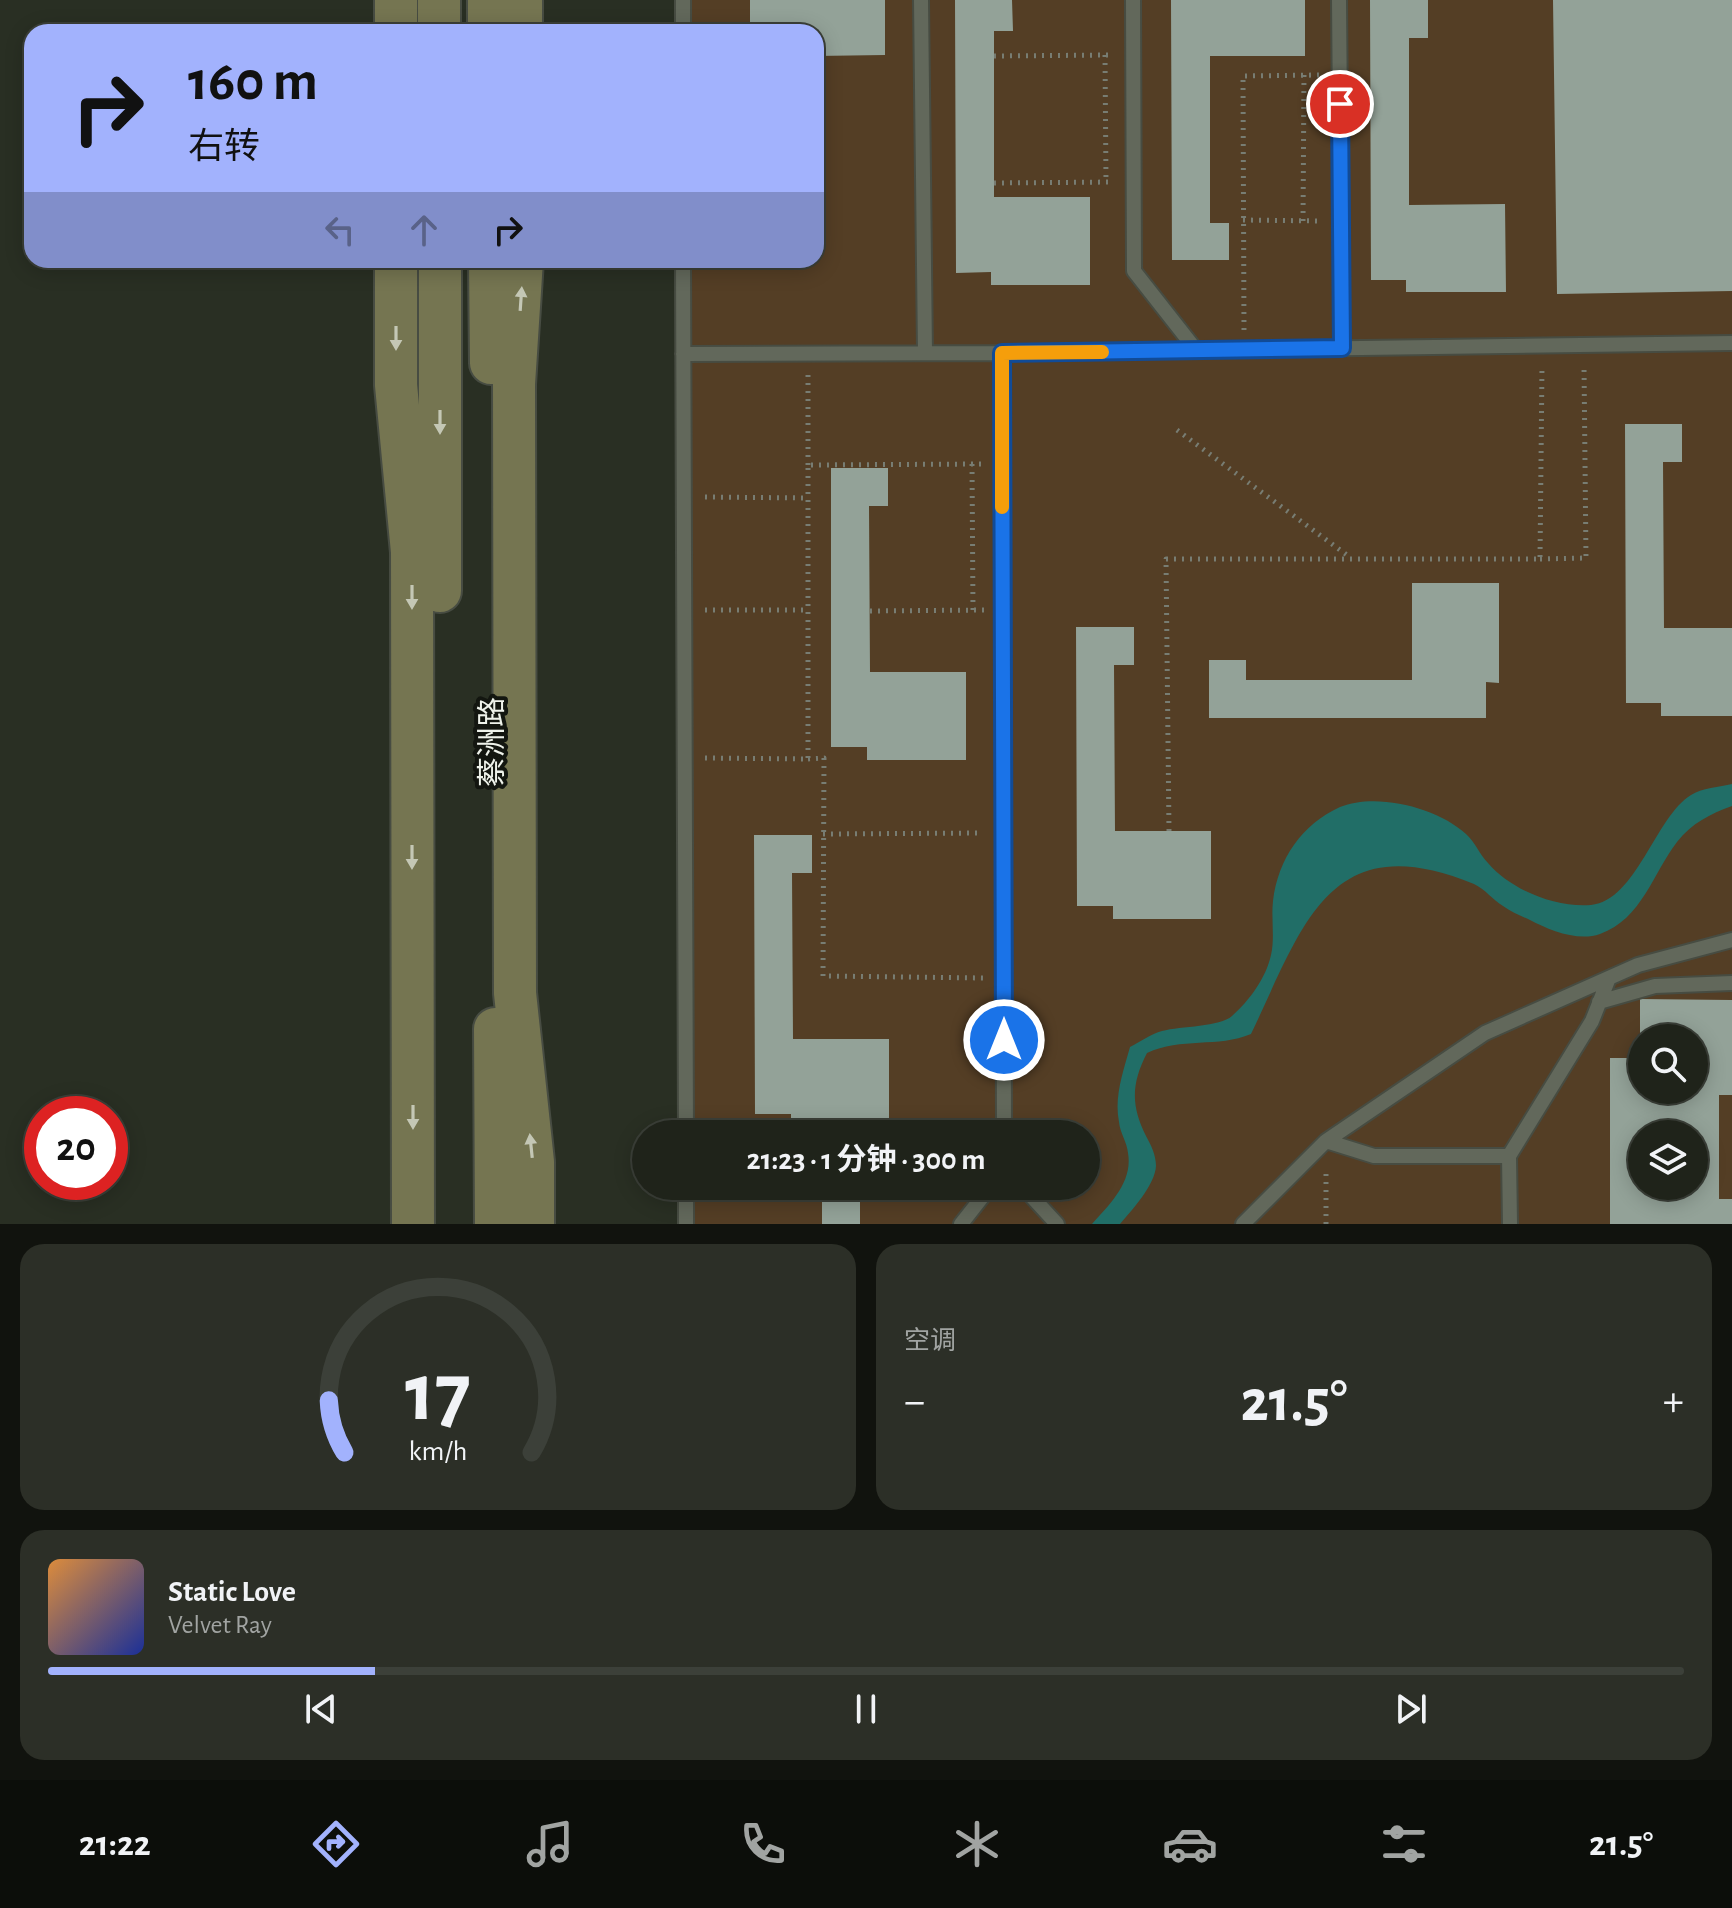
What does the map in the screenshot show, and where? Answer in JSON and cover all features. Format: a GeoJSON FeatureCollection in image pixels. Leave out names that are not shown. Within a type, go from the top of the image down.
{"type":"FeatureCollection","features":[{"type":"Feature","properties":{"kind":"street"},"geometry":{"type":"LineString","coordinates":[[396,0],[396,24]]}},
{"type":"Feature","properties":{"kind":"street"},"geometry":{"type":"LineString","coordinates":[[439,0],[439,24]]}},
{"type":"Feature","properties":{"kind":"street"},"geometry":{"type":"LineString","coordinates":[[489,0],[489,24]]}},
{"type":"Feature","properties":{"kind":"street"},"geometry":{"type":"LineString","coordinates":[[521,0],[521,24]]}},
{"type":"Feature","properties":{"kind":"street"},"geometry":{"type":"LineString","coordinates":[[396,268],[396,385],[412,552],[413,1224]]}},
{"type":"Feature","properties":{"kind":"street","name":"蔡洲路"},"geometry":{"type":"LineString","coordinates":[[440,268],[442,1224]]}},
{"type":"Feature","properties":{"kind":"street","name":"蔡洲路"},"geometry":{"type":"LineString","coordinates":[[490,268],[496,1224]]}},
{"type":"Feature","properties":{"kind":"street"},"geometry":{"type":"LineString","coordinates":[[521,268],[514,384],[515,993],[533,1162],[533,1224]]}},
{"type":"Feature","properties":{"kind":"lane"},"geometry":{"type":"LineString","coordinates":[[683,0],[683,24]]}},
{"type":"Feature","properties":{"kind":"lane"},"geometry":{"type":"LineString","coordinates":[[921,0],[925,353]]}},
{"type":"Feature","properties":{"kind":"lane"},"geometry":{"type":"LineString","coordinates":[[1133,0],[1134,271],[1196,350]]}},
{"type":"Feature","properties":{"kind":"lane"},"geometry":{"type":"LineString","coordinates":[[1339,0],[1342,348]]}},
{"type":"Feature","properties":{"kind":"lane"},"geometry":{"type":"LineString","coordinates":[[683,268],[686,1120]]}},
{"type":"Feature","properties":{"kind":"lane"},"geometry":{"type":"LineString","coordinates":[[683,354],[1732,343]]}},
{"type":"Feature","properties":{"kind":"lane"},"geometry":{"type":"LineString","coordinates":[[1002,353],[1004,1120]]}},
{"type":"Feature","properties":{"kind":"lane"},"geometry":{"type":"LineString","coordinates":[[1243,1224],[1326,1141],[1485,1033],[1638,965],[1732,940]]}},
{"type":"Feature","properties":{"kind":"lane"},"geometry":{"type":"LineString","coordinates":[[1510,1224],[1509,1156],[1592,1021],[1609,978]]}},
{"type":"Feature","properties":{"kind":"lane"},"geometry":{"type":"LineString","coordinates":[[1599,1002],[1655,986],[1732,983]]}},
{"type":"Feature","properties":{"kind":"lane"},"geometry":{"type":"LineString","coordinates":[[1326,1141],[1374,1156],[1509,1156]]}},
{"type":"Feature","properties":{"kind":"lane"},"geometry":{"type":"LineString","coordinates":[[686,1200],[686,1224]]}},
{"type":"Feature","properties":{"kind":"lane"},"geometry":{"type":"LineString","coordinates":[[961,1224],[980,1200]]}},
{"type":"Feature","properties":{"kind":"lane"},"geometry":{"type":"LineString","coordinates":[[1035,1200],[1057,1224]]}},
{"type":"Feature","properties":{"kind":"path"},"geometry":{"type":"LineString","coordinates":[[1105,55],[1106,182]]}},
{"type":"Feature","properties":{"kind":"path"},"geometry":{"type":"LineString","coordinates":[[994,56],[1133,55]]}},
{"type":"Feature","properties":{"kind":"path"},"geometry":{"type":"LineString","coordinates":[[1303,221],[1304,75]]}},
{"type":"Feature","properties":{"kind":"path"},"geometry":{"type":"LineString","coordinates":[[1244,350],[1243,76],[1340,75]]}},
{"type":"Feature","properties":{"kind":"path"},"geometry":{"type":"LineString","coordinates":[[994,183],[1134,182]]}},
{"type":"Feature","properties":{"kind":"path"},"geometry":{"type":"LineString","coordinates":[[1243,220],[1341,221]]}},
{"type":"Feature","properties":{"kind":"path"},"geometry":{"type":"LineString","coordinates":[[1540,559],[1542,345]]}},
{"type":"Feature","properties":{"kind":"path"},"geometry":{"type":"LineString","coordinates":[[1169,831],[1166,559],[1586,558],[1584,345]]}},
{"type":"Feature","properties":{"kind":"path"},"geometry":{"type":"LineString","coordinates":[[808,354],[808,759]]}},
{"type":"Feature","properties":{"kind":"path"},"geometry":{"type":"LineString","coordinates":[[1177,430],[1352,559]]}},
{"type":"Feature","properties":{"kind":"path"},"geometry":{"type":"LineString","coordinates":[[972,464],[973,610]]}},
{"type":"Feature","properties":{"kind":"path"},"geometry":{"type":"LineString","coordinates":[[808,465],[1002,464]]}},
{"type":"Feature","properties":{"kind":"path"},"geometry":{"type":"LineString","coordinates":[[684,497],[808,498]]}},
{"type":"Feature","properties":{"kind":"path"},"geometry":{"type":"LineString","coordinates":[[684,610],[808,610]]}},
{"type":"Feature","properties":{"kind":"path"},"geometry":{"type":"LineString","coordinates":[[870,611],[1003,610]]}},
{"type":"Feature","properties":{"kind":"path"},"geometry":{"type":"LineString","coordinates":[[685,758],[824,758],[823,976],[1004,978]]}},
{"type":"Feature","properties":{"kind":"path"},"geometry":{"type":"LineString","coordinates":[[823,834],[1003,833]]}},
{"type":"Feature","properties":{"kind":"path"},"geometry":{"type":"LineString","coordinates":[[1326,1141],[1326,1224]]}},
{"type":"Feature","properties":{"kind":"shaded area"},"geometry":{"type":"Polygon","coordinates":[[[683,0],[1732,0],[1732,1224],[686,1224],[686,1200],[1100,1200],[1100,1120],[686,1120],[683,268],[824,268],[824,24],[683,24],[683,0]]]}},
{"type":"Feature","properties":{"kind":"water"},"geometry":{"type":"Polygon","coordinates":[[[1732,784],[1732,806],[1689,829],[1626,918],[1600,934],[1573,936],[1546,928],[1499,904],[1474,884],[1425,869],[1385,867],[1353,877],[1328,896],[1306,923],[1251,1034],[1226,1041],[1173,1045],[1147,1053],[1138,1075],[1135,1095],[1141,1125],[1153,1150],[1155,1173],[1142,1197],[1120,1224],[1092,1224],[1119,1192],[1127,1174],[1128,1153],[1120,1126],[1118,1103],[1130,1047],[1162,1031],[1226,1020],[1245,1003],[1269,964],[1273,942],[1273,901],[1286,857],[1303,833],[1326,814],[1340,807],[1371,801],[1424,810],[1466,834],[1498,873],[1521,889],[1563,904],[1591,905],[1607,900],[1621,889],[1678,806],[1695,793],[1732,784]]]}},
{"type":"Feature","properties":{"kind":"building"},"geometry":{"type":"Polygon","coordinates":[[[750,0],[885,0],[885,55],[824,56],[824,24],[750,24],[750,0]]]}},
{"type":"Feature","properties":{"kind":"building"},"geometry":{"type":"Polygon","coordinates":[[[955,0],[1012,0],[1013,31],[994,31],[994,197],[1090,197],[1090,285],[991,285],[991,272],[956,273],[955,0]]]}},
{"type":"Feature","properties":{"kind":"building"},"geometry":{"type":"Polygon","coordinates":[[[1171,0],[1305,0],[1305,56],[1210,56],[1210,223],[1229,223],[1229,260],[1172,260],[1171,0]]]}},
{"type":"Feature","properties":{"kind":"building"},"geometry":{"type":"Polygon","coordinates":[[[1370,0],[1428,0],[1428,38],[1409,38],[1409,205],[1505,204],[1506,292],[1406,292],[1406,280],[1371,280],[1370,0]]]}},
{"type":"Feature","properties":{"kind":"building"},"geometry":{"type":"Polygon","coordinates":[[[1553,0],[1732,0],[1732,291],[1557,294],[1553,0]]]}},
{"type":"Feature","properties":{"kind":"building"},"geometry":{"type":"Polygon","coordinates":[[[1625,424],[1682,424],[1682,462],[1663,462],[1664,628],[1732,628],[1732,716],[1661,716],[1661,703],[1626,703],[1625,424]]]}},
{"type":"Feature","properties":{"kind":"building"},"geometry":{"type":"Polygon","coordinates":[[[831,468],[888,468],[888,506],[869,506],[870,672],[966,672],[966,760],[867,760],[867,747],[831,747],[831,468]]]}},
{"type":"Feature","properties":{"kind":"building"},"geometry":{"type":"Polygon","coordinates":[[[1412,583],[1499,583],[1499,683],[1486,682],[1486,718],[1209,718],[1209,660],[1246,660],[1246,680],[1412,680],[1412,583]]]}},
{"type":"Feature","properties":{"kind":"building"},"geometry":{"type":"Polygon","coordinates":[[[1076,627],[1134,627],[1134,665],[1114,665],[1115,831],[1211,831],[1211,919],[1113,919],[1113,906],[1077,906],[1076,627]]]}},
{"type":"Feature","properties":{"kind":"building"},"geometry":{"type":"Polygon","coordinates":[[[754,835],[812,835],[812,873],[792,873],[793,1039],[889,1039],[889,1120],[791,1120],[791,1114],[755,1114],[754,835]]]}},
{"type":"Feature","properties":{"kind":"building"},"geometry":{"type":"Polygon","coordinates":[[[1640,999],[1732,1000],[1732,1095],[1719,1095],[1719,1199],[1732,1199],[1732,1224],[1610,1224],[1610,1058],[1628,1058],[1628,1104],[1708,1104],[1708,1024],[1640,1024],[1640,999]]]}},
{"type":"Feature","properties":{"kind":"building"},"geometry":{"type":"Polygon","coordinates":[[[822,1200],[860,1200],[860,1224],[822,1224],[822,1200]]]}},
{"type":"Feature","properties":{"kind":"slow traffic"},"geometry":{"type":"LineString","coordinates":[[1002,507],[1002,353],[1102,352]]}},
{"type":"Feature","properties":{"kind":"route"},"geometry":{"type":"LineString","coordinates":[[1004,1040],[1002,353],[1342,348],[1340,104]]}}]}
